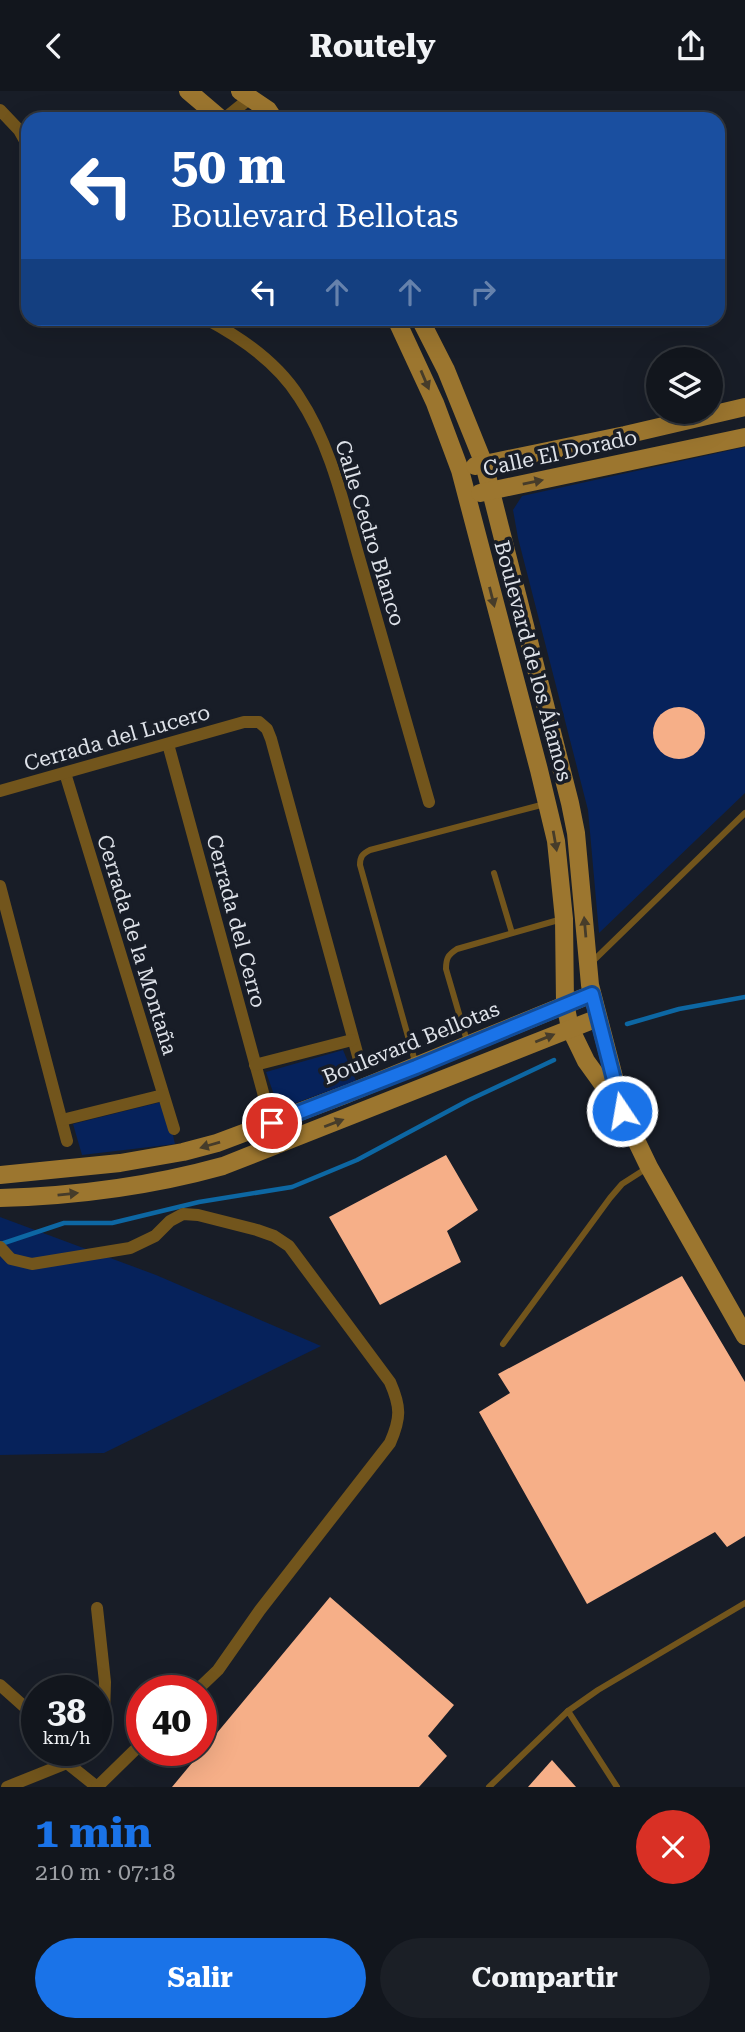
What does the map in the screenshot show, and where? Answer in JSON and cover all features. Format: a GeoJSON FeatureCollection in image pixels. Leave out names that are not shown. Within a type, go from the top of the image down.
{"type":"FeatureCollection","features":[{"type":"Feature","properties":{"kind":"street"},"geometry":{"type":"LineString","coordinates":[[188,91],[214,112]]}},
{"type":"Feature","properties":{"kind":"street"},"geometry":{"type":"LineString","coordinates":[[228,112],[245,94],[269,112]]}},
{"type":"Feature","properties":{"kind":"street"},"geometry":{"type":"LineString","coordinates":[[0,110],[21,133]]}},
{"type":"Feature","properties":{"kind":"street","name":"Calle Cedro Blanco"},"geometry":{"type":"LineString","coordinates":[[217,326],[251,347],[279,370],[314,420],[340,492],[429,802]]}},
{"type":"Feature","properties":{"kind":"street","name":"Boulevard de los Álamos"},"geometry":{"type":"LineString","coordinates":[[399,326],[435,403],[460,470],[547,803],[556,841],[564,919],[565,1003],[570,1028],[586,1061],[622,1111]]}},
{"type":"Feature","properties":{"kind":"street","name":"Boulevard de los Álamos"},"geometry":{"type":"LineString","coordinates":[[424,326],[446,370],[484,464],[491,491],[572,813],[592,994],[622,1111]]}},
{"type":"Feature","properties":{"kind":"street","name":"Calle El Dorado"},"geometry":{"type":"LineString","coordinates":[[460,470],[651,430],[745,407]]}},
{"type":"Feature","properties":{"kind":"street","name":"Calle El Dorado"},"geometry":{"type":"LineString","coordinates":[[466,496],[745,437]]}},
{"type":"Feature","properties":{"kind":"street","name":"Cerrada del Lucero"},"geometry":{"type":"LineString","coordinates":[[0,791],[244,722],[259,722],[267,729],[271,739],[352,1040]]}},
{"type":"Feature","properties":{"kind":"street","name":"Cerrada del Cerro"},"geometry":{"type":"LineString","coordinates":[[168,744],[269,1115],[281,1145]]}},
{"type":"Feature","properties":{"kind":"street","name":"Cerrada de la Montaña"},"geometry":{"type":"LineString","coordinates":[[65,772],[174,1129]]}},
{"type":"Feature","properties":{"kind":"street"},"geometry":{"type":"LineString","coordinates":[[0,886],[67,1141]]}},
{"type":"Feature","properties":{"kind":"street","name":"Boulevard Bellotas"},"geometry":{"type":"LineString","coordinates":[[0,1174],[120,1163],[217,1143],[269,1115],[368,1086],[592,994]]}},
{"type":"Feature","properties":{"kind":"street"},"geometry":{"type":"LineString","coordinates":[[0,1174],[0,1200],[106,1190],[191,1175],[249,1158],[598,1019]]}},
{"type":"Feature","properties":{"kind":"street"},"geometry":{"type":"LineString","coordinates":[[255,1065],[352,1040],[361,1067]]}},
{"type":"Feature","properties":{"kind":"street"},"geometry":{"type":"LineString","coordinates":[[368,1086],[375,1107]]}},
{"type":"Feature","properties":{"kind":"street"},"geometry":{"type":"LineString","coordinates":[[62,1120],[163,1095]]}},
{"type":"Feature","properties":{"kind":"street"},"geometry":{"type":"LineString","coordinates":[[622,1111],[649,1167],[745,1336]]}},
{"type":"Feature","properties":{"kind":"street"},"geometry":{"type":"LineString","coordinates":[[183,1152],[191,1175]]}},
{"type":"Feature","properties":{"kind":"street"},"geometry":{"type":"LineString","coordinates":[[0,1247],[11,1259],[32,1264],[130,1248],[155,1236],[170,1221],[183,1214],[198,1215],[274,1236],[289,1246],[390,1382],[398,1399],[399,1422],[390,1443],[212,1675]]}},
{"type":"Feature","properties":{"kind":"street"},"geometry":{"type":"LineString","coordinates":[[97,1608],[104,1675]]}},
{"type":"Feature","properties":{"kind":"street"},"geometry":{"type":"LineString","coordinates":[[0,1685],[21,1704]]}},
{"type":"Feature","properties":{"kind":"street"},"geometry":{"type":"LineString","coordinates":[[77,1766],[97,1787],[126,1759]]}},
{"type":"Feature","properties":{"kind":"street"},"geometry":{"type":"LineString","coordinates":[[7,1787],[48,1766]]}},
{"type":"Feature","properties":{"kind":"lane"},"geometry":{"type":"LineString","coordinates":[[416,1067],[360,858],[369,850],[547,803]]}},
{"type":"Feature","properties":{"kind":"lane"},"geometry":{"type":"LineString","coordinates":[[589,966],[745,813]]}},
{"type":"Feature","properties":{"kind":"lane"},"geometry":{"type":"LineString","coordinates":[[494,873],[512,933]]}},
{"type":"Feature","properties":{"kind":"lane"},"geometry":{"type":"LineString","coordinates":[[468,1045],[446,969],[449,954],[457,949],[564,919]]}},
{"type":"Feature","properties":{"kind":"lane"},"geometry":{"type":"LineString","coordinates":[[503,1343],[610,1198],[622,1184],[649,1167]]}},
{"type":"Feature","properties":{"kind":"lane"},"geometry":{"type":"LineString","coordinates":[[489,1787],[568,1711],[598,1690],[745,1603]]}},
{"type":"Feature","properties":{"kind":"lane"},"geometry":{"type":"LineString","coordinates":[[568,1711],[617,1787]]}},
{"type":"Feature","properties":{"kind":"shaded area"},"geometry":{"type":"Polygon","coordinates":[[[745,447],[745,793],[599,933],[588,810],[513,510],[522,496],[745,447]]]}},
{"type":"Feature","properties":{"kind":"shaded area"},"geometry":{"type":"Polygon","coordinates":[[[343,1050],[356,1081],[279,1109],[266,1072],[343,1050]]]}},
{"type":"Feature","properties":{"kind":"shaded area"},"geometry":{"type":"Polygon","coordinates":[[[165,1101],[175,1144],[82,1155],[73,1124],[165,1101]]]}},
{"type":"Feature","properties":{"kind":"shaded area"},"geometry":{"type":"Polygon","coordinates":[[[0,1217],[156,1275],[321,1346],[104,1453],[0,1455],[0,1217]]]}},
{"type":"Feature","properties":{"kind":"building"},"geometry":{"type":"Polygon","coordinates":[[[679,707],[698,714],[705,733],[698,752],[679,759],[660,752],[653,733],[660,714],[679,707]]]}},
{"type":"Feature","properties":{"kind":"building"},"geometry":{"type":"Polygon","coordinates":[[[446,1155],[478,1210],[447,1231],[461,1262],[380,1305],[329,1217],[446,1155]]]}},
{"type":"Feature","properties":{"kind":"building"},"geometry":{"type":"Polygon","coordinates":[[[682,1276],[745,1382],[745,1536],[727,1547],[715,1532],[587,1604],[479,1412],[510,1393],[498,1374],[682,1276]]]}},
{"type":"Feature","properties":{"kind":"building"},"geometry":{"type":"Polygon","coordinates":[[[330,1597],[454,1705],[428,1736],[447,1756],[419,1787],[172,1787],[189,1766],[217,1766],[217,1733],[330,1597]]]}},
{"type":"Feature","properties":{"kind":"building"},"geometry":{"type":"Polygon","coordinates":[[[552,1760],[576,1787],[528,1787],[552,1760]]]}},
{"type":"Feature","properties":{"kind":"waterway"},"geometry":{"type":"LineString","coordinates":[[627,1024],[679,1009],[745,997]]}},
{"type":"Feature","properties":{"kind":"waterway"},"geometry":{"type":"LineString","coordinates":[[1,1244],[64,1223],[112,1223],[199,1202],[292,1187],[357,1160],[469,1100],[554,1060]]}},
{"type":"Feature","properties":{"kind":"route"},"geometry":{"type":"LineString","coordinates":[[272,1123],[592,994],[622,1111]]}}]}
